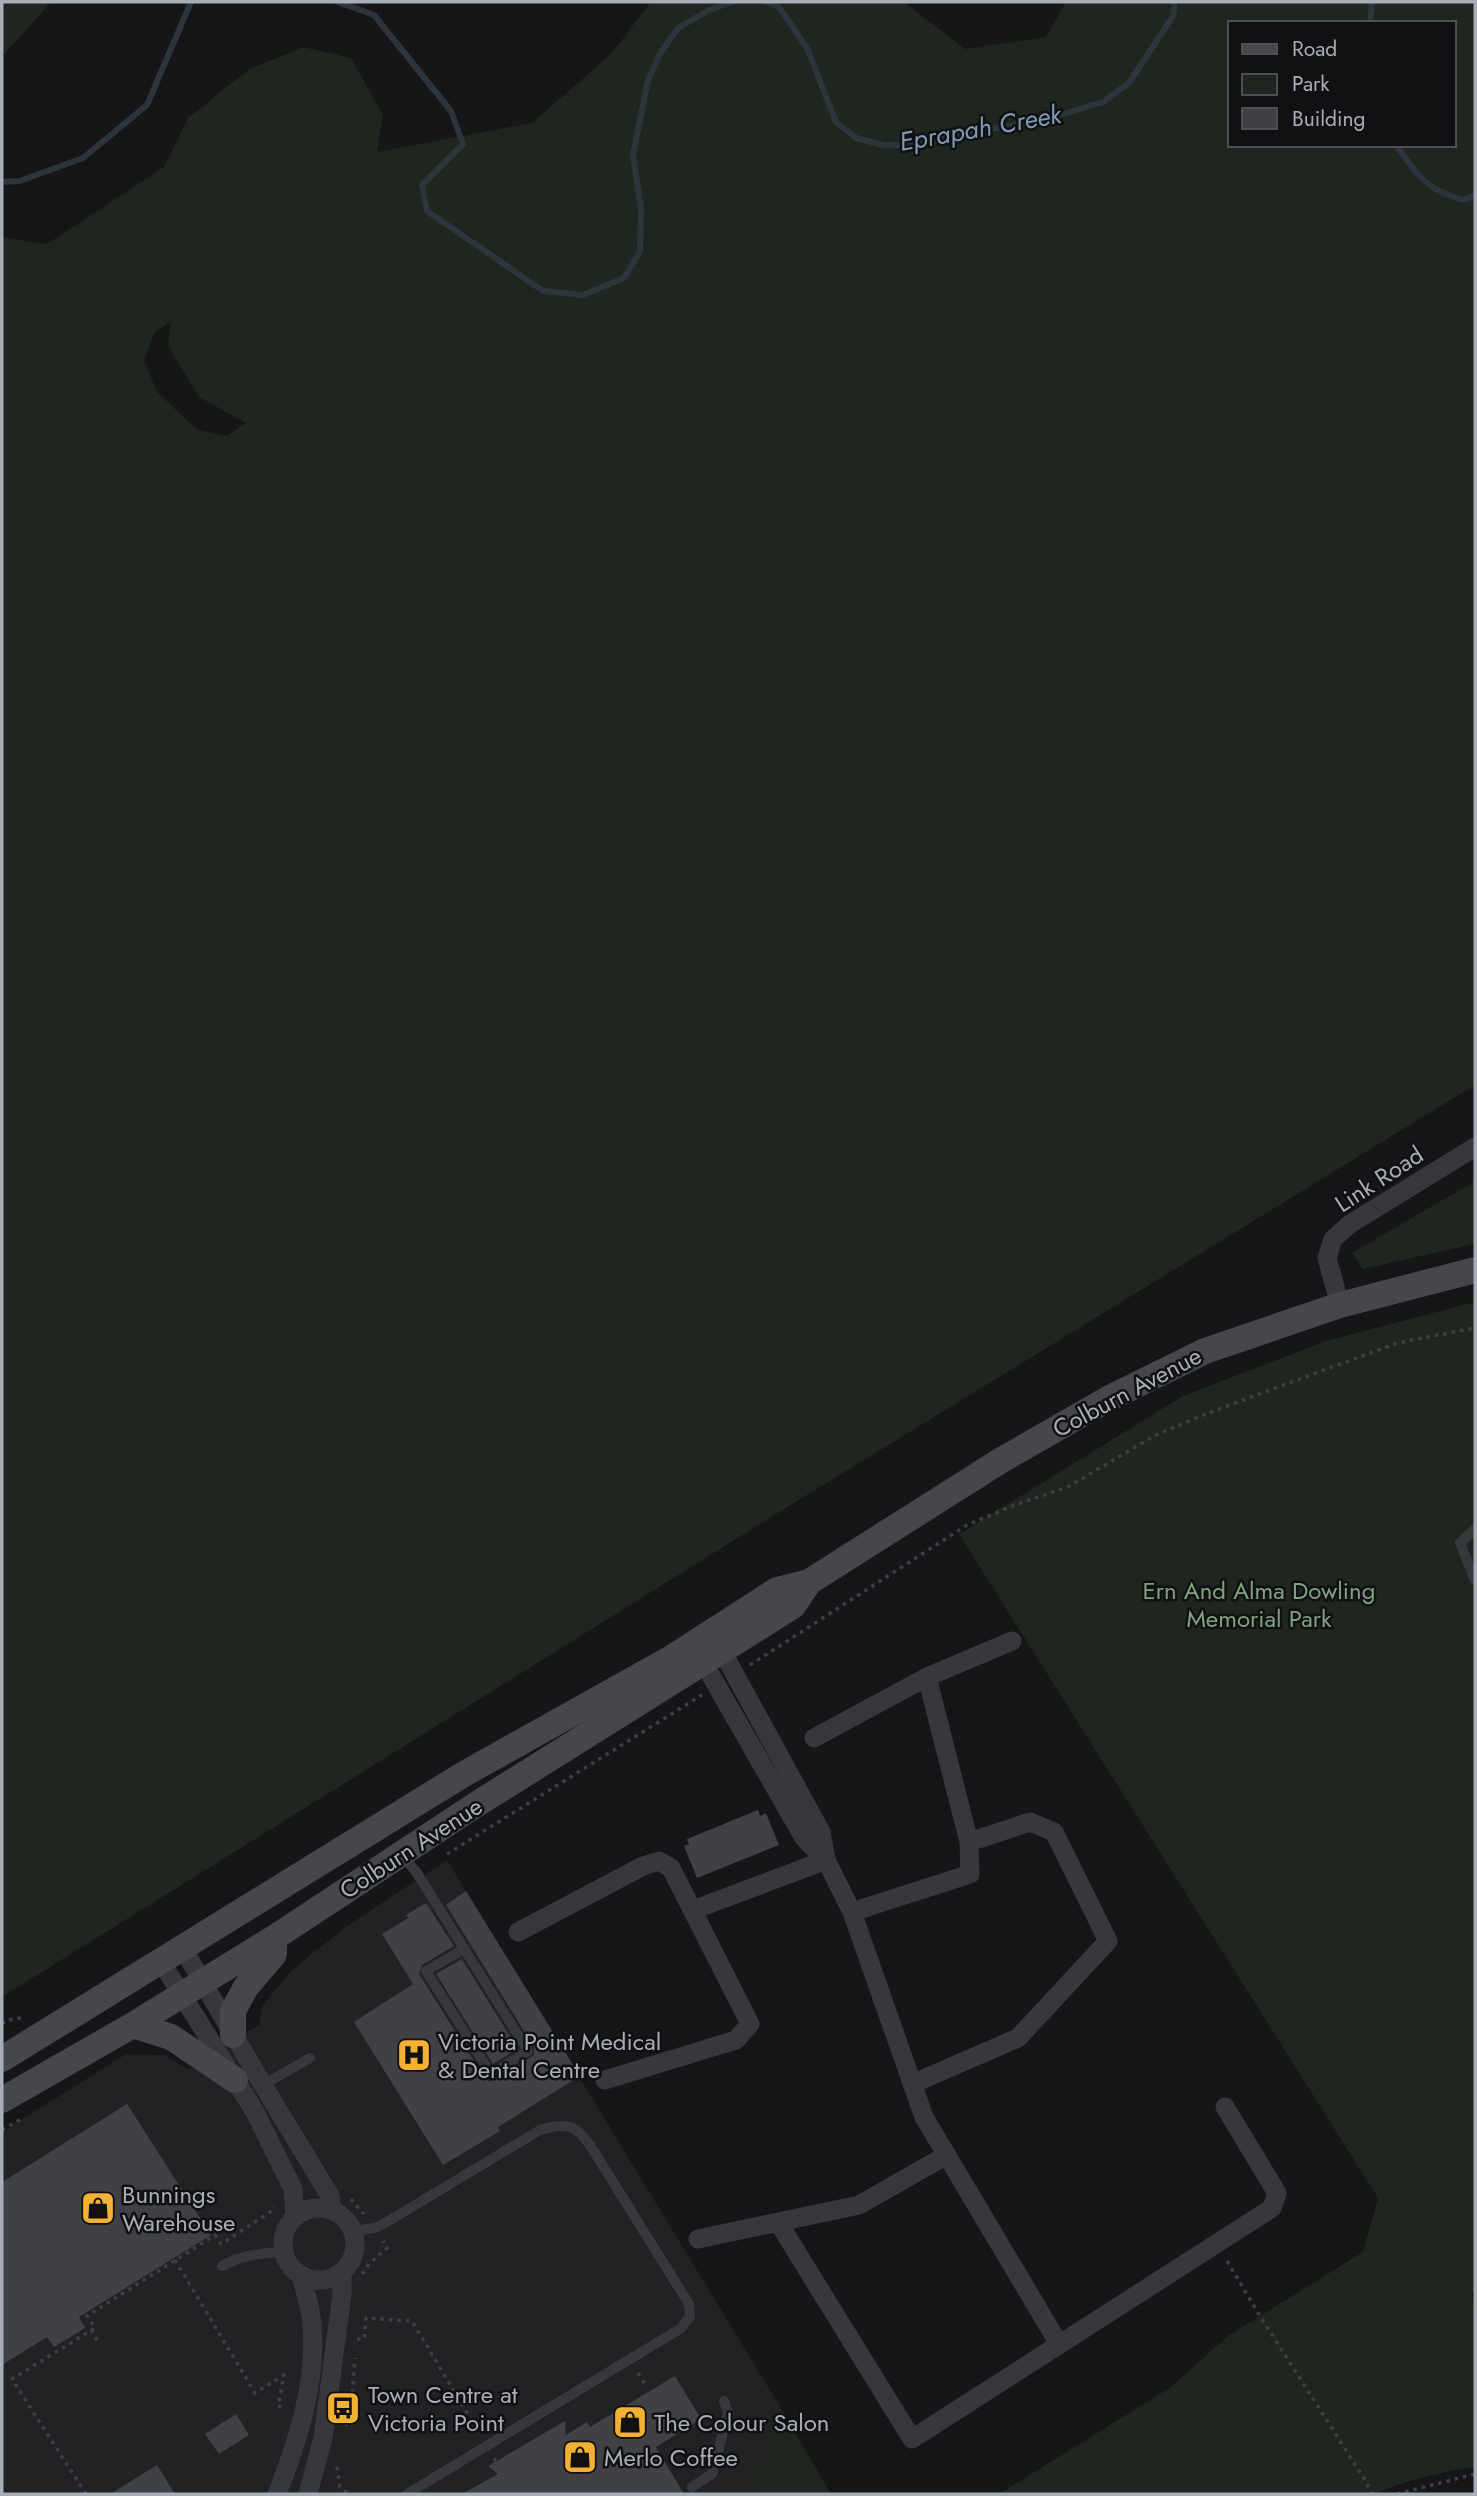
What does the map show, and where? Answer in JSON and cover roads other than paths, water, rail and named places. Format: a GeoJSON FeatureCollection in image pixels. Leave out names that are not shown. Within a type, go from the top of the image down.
{"type":"FeatureCollection","features":[{"type":"Feature","properties":{"kind":"main road","name":"Colburn Avenue"},"geometry":{"type":"LineString","coordinates":[[2,2100],[133,2025],[274,1938],[409,1864],[707,1647],[778,1590],[809,1582],[1000,1461],[1108,1399],[1205,1351],[1340,1305],[1475,1270]]}},
{"type":"Feature","properties":{"kind":"main road","name":"Colburn Avenue"},"geometry":{"type":"LineString","coordinates":[[2,2059],[464,1774],[707,1647]]}},
{"type":"Feature","properties":{"kind":"main road"},"geometry":{"type":"LineString","coordinates":[[233,2035],[233,2011],[246,1987],[274,1954],[274,1938]]}},
{"type":"Feature","properties":{"kind":"main road"},"geometry":{"type":"LineString","coordinates":[[133,2025],[170,2037],[235,2080]]}},
{"type":"Feature","properties":{"kind":"street","name":"Link Road"},"geometry":{"type":"LineString","coordinates":[[1340,1305],[1327,1258],[1333,1239],[1350,1224],[1475,1147]]}},
{"type":"Feature","properties":{"kind":"street"},"geometry":{"type":"LineString","coordinates":[[814,1738],[927,1677],[1012,1640]]}},
{"type":"Feature","properties":{"kind":"street"},"geometry":{"type":"LineString","coordinates":[[707,1647],[734,1675],[771,1762]]}},
{"type":"Feature","properties":{"kind":"street"},"geometry":{"type":"LineString","coordinates":[[707,1647],[716,1686],[771,1762],[800,1812],[821,1832],[826,1860],[852,1912],[924,2117],[1059,2344]]}},
{"type":"Feature","properties":{"kind":"street"},"geometry":{"type":"LineString","coordinates":[[852,1912],[970,1874],[969,1842],[927,1677]]}},
{"type":"Feature","properties":{"kind":"street"},"geometry":{"type":"LineString","coordinates":[[912,2084],[1018,2038],[1108,1941],[1054,1832],[1030,1822],[969,1842]]}},
{"type":"Feature","properties":{"kind":"street"},"geometry":{"type":"LineString","coordinates":[[693,1910],[826,1860]]}},
{"type":"Feature","properties":{"kind":"street"},"geometry":{"type":"LineString","coordinates":[[518,1932],[643,1866],[659,1861],[671,1868],[750,2024],[736,2040],[605,2080]]}},
{"type":"Feature","properties":{"kind":"street"},"geometry":{"type":"LineString","coordinates":[[171,1954],[193,1989],[235,2080],[286,2172],[293,2189],[295,2216]]}},
{"type":"Feature","properties":{"kind":"street"},"geometry":{"type":"LineString","coordinates":[[193,1989],[233,2035],[330,2196],[332,2210]]}},
{"type":"Feature","properties":{"kind":"street"},"geometry":{"type":"LineString","coordinates":[[778,2222],[912,2439],[1272,2208],[1277,2193],[1225,2107]]}},
{"type":"Feature","properties":{"kind":"street"},"geometry":{"type":"LineString","coordinates":[[698,2239],[859,2205],[947,2155]]}},
{"type":"Feature","properties":{"kind":"street"},"geometry":{"type":"LineString","coordinates":[[277,2494],[301,2426],[310,2370],[312,2323],[301,2276],[287,2262],[284,2233],[295,2216],[313,2208],[332,2210],[341,2215],[353,2231],[354,2253],[350,2263],[342,2272],[322,2280],[301,2276]]}},
{"type":"Feature","properties":{"kind":"street"},"geometry":{"type":"LineString","coordinates":[[307,2494],[323,2438],[342,2294],[342,2272]]}},
{"type":"Feature","properties":{"kind":"lane"},"geometry":{"type":"LineString","coordinates":[[1475,1529],[1460,1543],[1475,1580]]}},
{"type":"Feature","properties":{"kind":"lane"},"geometry":{"type":"LineString","coordinates":[[409,1864],[464,1949],[528,2052],[491,2074],[426,1971],[464,1949]]}},
{"type":"Feature","properties":{"kind":"lane"},"geometry":{"type":"LineString","coordinates":[[262,2085],[310,2058]]}},
{"type":"Feature","properties":{"kind":"lane"},"geometry":{"type":"LineString","coordinates":[[353,2231],[375,2228],[387,2222],[540,2130],[558,2124],[573,2127],[585,2138],[689,2304],[690,2317],[680,2329],[407,2494]]}},
{"type":"Feature","properties":{"kind":"lane"},"geometry":{"type":"LineString","coordinates":[[222,2266],[234,2259],[256,2254],[284,2252]]}},
{"type":"Feature","properties":{"kind":"lane"},"geometry":{"type":"LineString","coordinates":[[692,2487],[712,2474],[728,2413],[724,2401]]}},
{"type":"Feature","properties":{"kind":"waterway","name":"Eprapah Creek"},"geometry":{"type":"LineString","coordinates":[[2,182],[20,181],[83,158],[147,105],[191,2]]}},
{"type":"Feature","properties":{"kind":"waterway","name":"Eprapah Creek"},"geometry":{"type":"LineString","coordinates":[[338,2],[374,15],[451,111],[463,144],[422,185],[427,211],[543,291],[583,295],[624,278],[640,251],[641,209],[633,155],[648,80],[661,52],[678,28],[709,10],[732,2]]}},
{"type":"Feature","properties":{"kind":"waterway","name":"Eprapah Creek"},"geometry":{"type":"LineString","coordinates":[[766,2],[779,7],[807,48],[836,122],[856,138],[883,145],[916,146],[953,136],[1047,119],[1103,102],[1129,83],[1173,16],[1175,2]]}},
{"type":"Feature","properties":{"kind":"waterway","name":"Eprapah Creek"},"geometry":{"type":"LineString","coordinates":[[1370,21],[1372,2]]}},
{"type":"Feature","properties":{"kind":"waterway","name":"Eprapah Creek"},"geometry":{"type":"LineString","coordinates":[[1398,147],[1417,173],[1432,187],[1464,200],[1475,195]]}},
{"type":"Feature","properties":{"kind":"place","name":"Victoria Point Medical & Dental Centre"},"geometry":{"type":"Point","coordinates":[414,2055]}},
{"type":"Feature","properties":{"kind":"place","name":"Bunnings Warehouse"},"geometry":{"type":"Point","coordinates":[98,2208]}},
{"type":"Feature","properties":{"kind":"place","name":"Town Centre at Victoria Point"},"geometry":{"type":"Point","coordinates":[343,2408]}},
{"type":"Feature","properties":{"kind":"place","name":"The Colour Salon"},"geometry":{"type":"Point","coordinates":[630,2422]}},
{"type":"Feature","properties":{"kind":"place","name":"Merlo Coffee"},"geometry":{"type":"Point","coordinates":[580,2457]}},
{"type":"Feature","properties":{"kind":"park label","name":"Ern And Alma Dowling Memorial Park"},"geometry":{"type":"Point","coordinates":[1259,1604]}}]}
